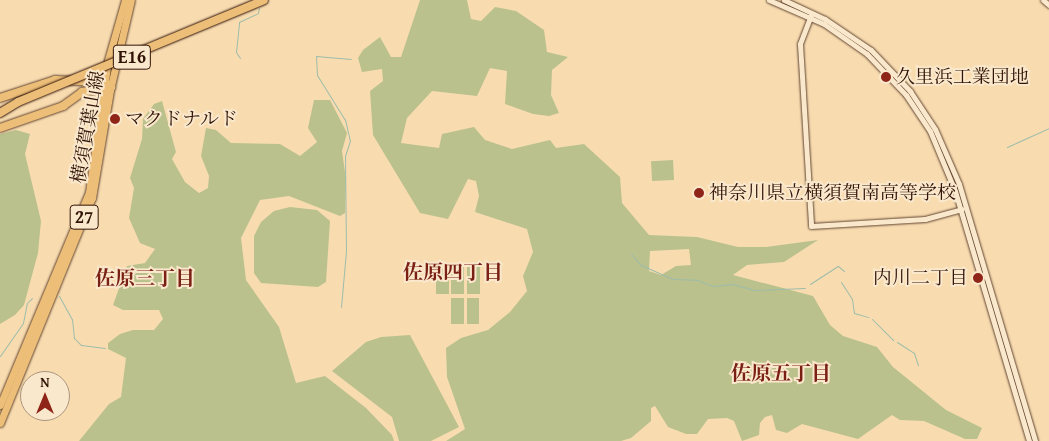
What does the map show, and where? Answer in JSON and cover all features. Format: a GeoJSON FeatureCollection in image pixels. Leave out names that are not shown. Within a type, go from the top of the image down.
{"type":"FeatureCollection","features":[{"type":"Feature","properties":{"kind":"highway","name":"E16"},"geometry":{"type":"LineString","coordinates":[[0,106],[113,62],[256,0]]}},
{"type":"Feature","properties":{"kind":"highway","name":"E16"},"geometry":{"type":"LineString","coordinates":[[0,113],[23,100],[264,0]]}},
{"type":"Feature","properties":{"kind":"highway"},"geometry":{"type":"LineString","coordinates":[[0,98],[48,81],[106,86]]}},
{"type":"Feature","properties":{"kind":"highway"},"geometry":{"type":"LineString","coordinates":[[0,128],[63,106],[82,92],[106,86]]}},
{"type":"Feature","properties":{"kind":"main road","name":"横須賀葉山線"},"geometry":{"type":"LineString","coordinates":[[0,405],[87,198],[106,86],[125,0]]}},
{"type":"Feature","properties":{"kind":"main road","name":"横須賀葉山線"},"geometry":{"type":"LineString","coordinates":[[0,423],[92,198],[106,86],[131,0]]}},
{"type":"Feature","properties":{"kind":"street"},"geometry":{"type":"LineString","coordinates":[[769,0],[811,15]]}},
{"type":"Feature","properties":{"kind":"street"},"geometry":{"type":"LineString","coordinates":[[784,0],[863,44],[910,91],[942,142],[1035,441]]}},
{"type":"Feature","properties":{"kind":"street"},"geometry":{"type":"LineString","coordinates":[[1043,0],[1049,5]]}},
{"type":"Feature","properties":{"kind":"street"},"geometry":{"type":"LineString","coordinates":[[811,15],[800,44],[811,226],[925,219],[963,208]]}},
{"type":"Feature","properties":{"kind":"street"},"geometry":{"type":"LineString","coordinates":[[963,208],[1029,441]]}},
{"type":"Feature","properties":{"kind":"green space"},"geometry":{"type":"Polygon","coordinates":[[[420,0],[467,0],[471,19],[481,21],[495,7],[516,11],[544,30],[547,52],[568,57],[552,70],[551,95],[559,113],[549,116],[533,114],[505,104],[507,71],[490,68],[477,96],[432,91],[407,118],[401,143],[439,148],[442,134],[474,127],[485,140],[512,149],[550,140],[556,148],[584,144],[620,177],[622,203],[649,235],[697,237],[738,247],[766,247],[818,240],[784,262],[747,265],[733,275],[813,296],[830,325],[843,336],[877,347],[893,367],[946,410],[982,428],[977,439],[965,439],[924,421],[900,420],[892,415],[858,439],[802,424],[787,433],[776,430],[772,415],[765,417],[760,423],[759,435],[742,441],[734,421],[727,418],[708,419],[697,434],[686,434],[668,427],[655,406],[651,408],[651,421],[631,438],[621,441],[446,441],[465,429],[447,377],[446,348],[461,338],[488,330],[510,312],[527,291],[523,276],[533,252],[527,229],[475,212],[479,196],[476,181],[468,179],[448,219],[420,213],[373,135],[370,91],[383,81],[382,69],[362,72],[358,58],[363,50],[380,37],[391,57],[401,57],[420,0]],[[689,249],[650,251],[649,271],[661,275],[676,266],[691,265],[689,249]]]}},
{"type":"Feature","properties":{"kind":"green space"},"geometry":{"type":"Polygon","coordinates":[[[314,100],[330,100],[347,133],[342,151],[346,179],[345,213],[340,216],[289,196],[260,200],[241,238],[246,280],[279,327],[296,383],[325,376],[366,408],[392,435],[394,441],[79,441],[109,404],[121,397],[126,358],[108,349],[108,343],[120,334],[133,330],[154,330],[163,319],[159,310],[123,310],[113,305],[127,266],[145,263],[155,249],[140,243],[129,218],[134,188],[130,178],[142,139],[143,119],[154,104],[162,101],[176,152],[172,159],[185,182],[199,193],[208,188],[209,176],[201,156],[206,128],[216,130],[231,143],[280,144],[300,156],[317,142],[308,128],[314,100]]]}},
{"type":"Feature","properties":{"kind":"green space"},"geometry":{"type":"Polygon","coordinates":[[[16,130],[30,134],[25,154],[41,221],[38,253],[24,305],[15,315],[0,324],[0,134],[16,130]]]}},
{"type":"Feature","properties":{"kind":"green space"},"geometry":{"type":"Polygon","coordinates":[[[673,160],[674,180],[652,181],[651,161],[673,160]]]}},
{"type":"Feature","properties":{"kind":"green space"},"geometry":{"type":"Polygon","coordinates":[[[290,207],[317,210],[330,221],[326,282],[318,287],[261,283],[254,273],[254,236],[261,222],[274,211],[290,207]]]}},
{"type":"Feature","properties":{"kind":"green space"},"geometry":{"type":"Polygon","coordinates":[[[436,267],[449,267],[449,294],[436,294],[436,267]]]}},
{"type":"Feature","properties":{"kind":"green space"},"geometry":{"type":"Polygon","coordinates":[[[451,267],[464,267],[464,294],[451,294],[451,267]]]}},
{"type":"Feature","properties":{"kind":"green space"},"geometry":{"type":"Polygon","coordinates":[[[467,267],[480,267],[480,294],[467,294],[467,267]]]}},
{"type":"Feature","properties":{"kind":"green space"},"geometry":{"type":"Polygon","coordinates":[[[451,298],[464,298],[464,324],[451,324],[451,298]]]}},
{"type":"Feature","properties":{"kind":"green space"},"geometry":{"type":"Polygon","coordinates":[[[467,298],[479,298],[479,324],[467,324],[467,298]]]}},
{"type":"Feature","properties":{"kind":"green space"},"geometry":{"type":"Polygon","coordinates":[[[410,335],[459,427],[431,441],[399,441],[392,417],[332,371],[366,342],[381,337],[410,335]]]}},
{"type":"Feature","properties":{"kind":"waterway"},"geometry":{"type":"LineString","coordinates":[[240,58],[236,52],[239,22],[258,13],[259,8]]}},
{"type":"Feature","properties":{"kind":"waterway"},"geometry":{"type":"LineString","coordinates":[[341,307],[346,251],[345,156],[350,141],[345,120],[317,75],[316,56],[351,59]]}},
{"type":"Feature","properties":{"kind":"waterway"},"geometry":{"type":"LineString","coordinates":[[1007,147],[1049,128]]}},
{"type":"Feature","properties":{"kind":"waterway"},"geometry":{"type":"LineString","coordinates":[[631,254],[641,265],[672,279],[697,280],[713,286],[732,284],[754,290],[805,288]]}},
{"type":"Feature","properties":{"kind":"waterway"},"geometry":{"type":"LineString","coordinates":[[810,284],[838,266],[844,271]]}},
{"type":"Feature","properties":{"kind":"waterway"},"geometry":{"type":"LineString","coordinates":[[841,282],[852,299],[854,313],[868,317]]}},
{"type":"Feature","properties":{"kind":"waterway"},"geometry":{"type":"LineString","coordinates":[[59,296],[72,319],[74,338],[81,345],[105,348]]}},
{"type":"Feature","properties":{"kind":"waterway"},"geometry":{"type":"LineString","coordinates":[[0,356],[23,323],[27,303],[32,298]]}},
{"type":"Feature","properties":{"kind":"waterway"},"geometry":{"type":"LineString","coordinates":[[872,319],[893,340]]}},
{"type":"Feature","properties":{"kind":"waterway"},"geometry":{"type":"LineString","coordinates":[[897,342],[914,353],[918,365]]}},
{"type":"Feature","properties":{"kind":"place","name":"久里浜工業団地"},"geometry":{"type":"Point","coordinates":[886,77]}},
{"type":"Feature","properties":{"kind":"place","name":"マクドナルド"},"geometry":{"type":"Point","coordinates":[115,119]}},
{"type":"Feature","properties":{"kind":"place","name":"神奈川県立横須賀南高等学校"},"geometry":{"type":"Point","coordinates":[699,193]}},
{"type":"Feature","properties":{"kind":"place","name":"内川二丁目"},"geometry":{"type":"Point","coordinates":[978,278]}},
{"type":"Feature","properties":{"kind":"district","name":"佐原四丁目"},"geometry":{"type":"Point","coordinates":[453,271]}},
{"type":"Feature","properties":{"kind":"district","name":"佐原三丁目"},"geometry":{"type":"Point","coordinates":[145,277]}},
{"type":"Feature","properties":{"kind":"district","name":"佐原五丁目"},"geometry":{"type":"Point","coordinates":[781,372]}}]}
